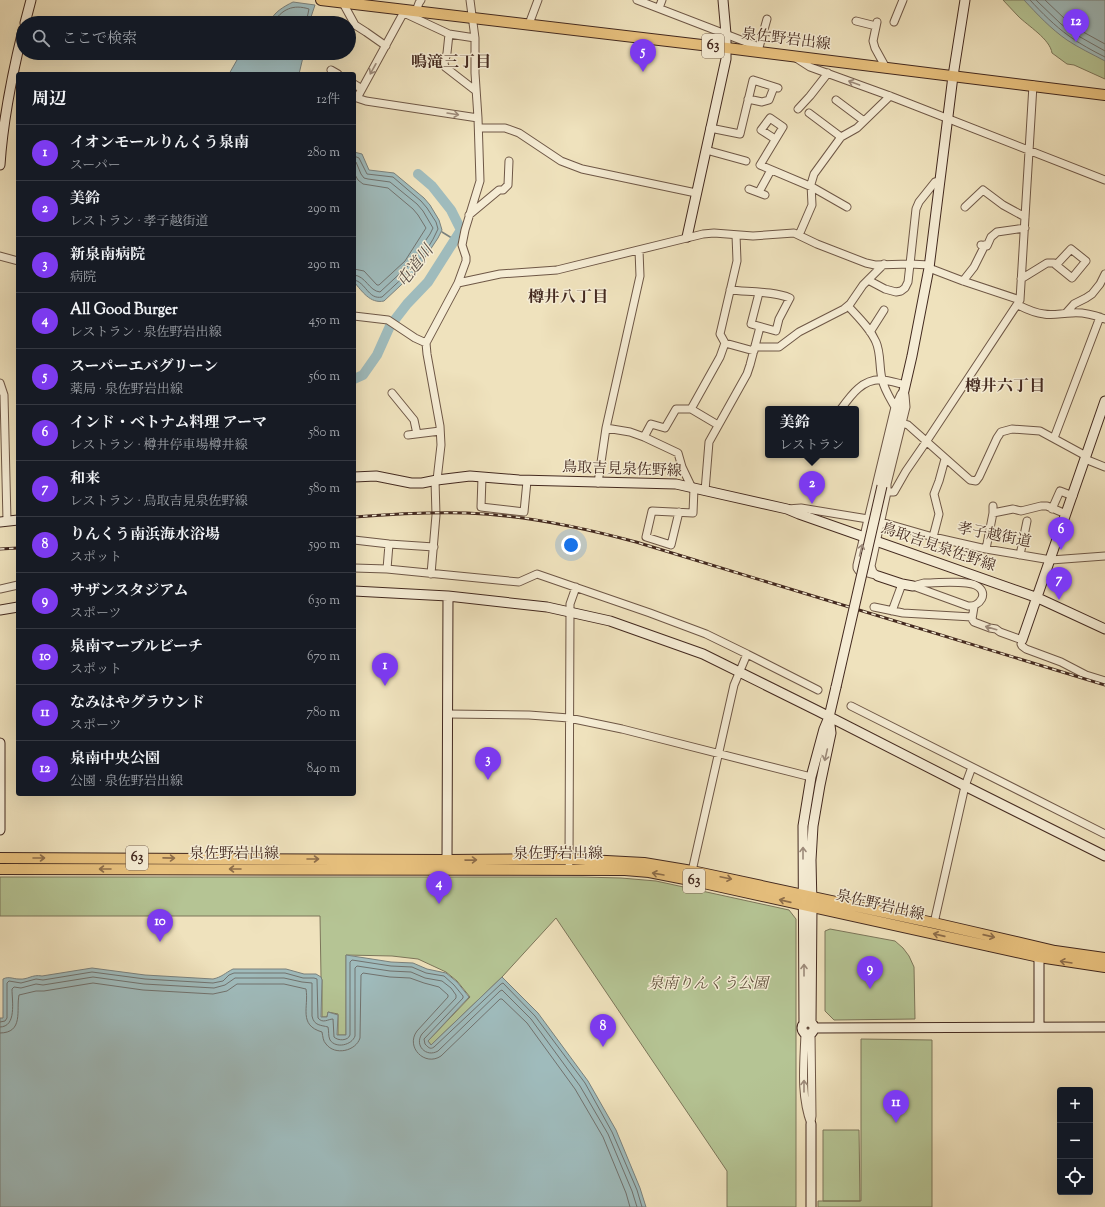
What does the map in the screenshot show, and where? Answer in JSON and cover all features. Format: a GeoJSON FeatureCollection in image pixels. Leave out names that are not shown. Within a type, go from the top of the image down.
{"type":"FeatureCollection","features":[{"type":"Feature","properties":{"kind":"main road","name":"泉佐野岩出線"},"geometry":{"type":"LineString","coordinates":[[321,0],[405,12],[416,11],[727,48],[759,49],[793,56],[1105,95]]}},
{"type":"Feature","properties":{"kind":"main road","name":"泉佐野岩出線"},"geometry":{"type":"LineString","coordinates":[[0,858],[446,860],[569,859],[644,863],[692,871],[808,901],[1039,957],[1105,967]]}},
{"type":"Feature","properties":{"kind":"main road","name":"泉佐野岩出線"},"geometry":{"type":"LineString","coordinates":[[0,869],[625,870],[649,872],[934,923],[1055,951],[1105,958]]}},
{"type":"Feature","properties":{"kind":"street"},"geometry":{"type":"LineString","coordinates":[[27,16],[31,0]]}},
{"type":"Feature","properties":{"kind":"street"},"geometry":{"type":"LineString","coordinates":[[416,11],[421,0]]}},
{"type":"Feature","properties":{"kind":"street"},"geometry":{"type":"LineString","coordinates":[[431,574],[436,515],[436,480],[441,445],[426,343],[458,283],[466,261],[466,256],[462,245],[469,215],[480,181],[479,128],[475,73],[475,38],[470,0]]}},
{"type":"Feature","properties":{"kind":"street"},"geometry":{"type":"LineString","coordinates":[[529,24],[538,0]]}},
{"type":"Feature","properties":{"kind":"street"},"geometry":{"type":"LineString","coordinates":[[637,0],[726,34],[759,49],[767,19]]}},
{"type":"Feature","properties":{"kind":"street"},"geometry":{"type":"LineString","coordinates":[[659,8],[662,0]]}},
{"type":"Feature","properties":{"kind":"street"},"geometry":{"type":"LineString","coordinates":[[687,237],[726,59],[727,48],[723,0]]}},
{"type":"Feature","properties":{"kind":"street"},"geometry":{"type":"LineString","coordinates":[[894,22],[903,0]]}},
{"type":"Feature","properties":{"kind":"street"},"geometry":{"type":"LineString","coordinates":[[811,1207],[811,1124],[807,1114],[804,1091],[809,1028],[808,901],[803,826],[811,777],[824,729],[829,717],[885,489],[912,356],[929,267],[953,76],[965,0]]}},
{"type":"Feature","properties":{"kind":"street"},"geometry":{"type":"LineString","coordinates":[[343,3],[350,16]]}},
{"type":"Feature","properties":{"kind":"street"},"geometry":{"type":"LineString","coordinates":[[475,38],[449,34],[405,12],[357,98],[366,101],[478,118]]}},
{"type":"Feature","properties":{"kind":"street"},"geometry":{"type":"LineString","coordinates":[[856,21],[876,24],[873,41],[875,48],[886,68]]}},
{"type":"Feature","properties":{"kind":"street"},"geometry":{"type":"LineString","coordinates":[[356,26],[386,46]]}},
{"type":"Feature","properties":{"kind":"street"},"geometry":{"type":"LineString","coordinates":[[449,34],[447,53],[444,63],[445,67],[476,91]]}},
{"type":"Feature","properties":{"kind":"street"},"geometry":{"type":"LineString","coordinates":[[793,56],[810,67],[890,96],[1105,180]]}},
{"type":"Feature","properties":{"kind":"street"},"geometry":{"type":"LineString","coordinates":[[0,165],[7,97],[16,59]]}},
{"type":"Feature","properties":{"kind":"street"},"geometry":{"type":"LineString","coordinates":[[798,109],[828,74]]}},
{"type":"Feature","properties":{"kind":"street"},"geometry":{"type":"LineString","coordinates":[[710,128],[740,134],[748,99],[753,80],[776,87],[769,100],[762,102],[748,99]]}},
{"type":"Feature","properties":{"kind":"street"},"geometry":{"type":"LineString","coordinates":[[356,85],[362,89]]}},
{"type":"Feature","properties":{"kind":"street"},"geometry":{"type":"LineString","coordinates":[[885,489],[894,492],[906,471],[1019,302],[1022,279],[1033,85]]}},
{"type":"Feature","properties":{"kind":"street"},"geometry":{"type":"LineString","coordinates":[[799,235],[812,205],[814,174],[841,137],[857,128],[890,96]]}},
{"type":"Feature","properties":{"kind":"street"},"geometry":{"type":"LineString","coordinates":[[836,100],[864,121]]}},
{"type":"Feature","properties":{"kind":"street"},"geometry":{"type":"LineString","coordinates":[[809,113],[841,137]]}},
{"type":"Feature","properties":{"kind":"street"},"geometry":{"type":"LineString","coordinates":[[479,128],[505,128],[519,133],[561,161],[582,169],[696,193]]}},
{"type":"Feature","properties":{"kind":"street"},"geometry":{"type":"LineString","coordinates":[[775,139],[760,165],[812,187],[847,208]]}},
{"type":"Feature","properties":{"kind":"street"},"geometry":{"type":"LineString","coordinates":[[706,150],[746,161]]}},
{"type":"Feature","properties":{"kind":"street"},"geometry":{"type":"LineString","coordinates":[[469,215],[499,190],[503,190],[508,185],[509,161]]}},
{"type":"Feature","properties":{"kind":"street"},"geometry":{"type":"LineString","coordinates":[[750,189],[762,194],[771,170]]}},
{"type":"Feature","properties":{"kind":"street"},"geometry":{"type":"LineString","coordinates":[[868,280],[885,289],[896,292],[905,288],[908,282],[916,209],[935,182],[940,181]]}},
{"type":"Feature","properties":{"kind":"street"},"geometry":{"type":"LineString","coordinates":[[965,207],[983,190],[1003,205],[1025,217]]}},
{"type":"Feature","properties":{"kind":"street"},"geometry":{"type":"LineString","coordinates":[[963,281],[974,268],[983,245],[987,246],[991,238],[997,232],[1024,228]]}},
{"type":"Feature","properties":{"kind":"street"},"geometry":{"type":"LineString","coordinates":[[458,283],[500,274],[557,270],[687,237],[714,233],[753,236],[794,232],[817,244],[858,261],[875,265],[910,264],[929,267],[1019,302],[1032,312],[1053,315],[1066,313],[1090,314],[1102,318],[1054,438]]}},
{"type":"Feature","properties":{"kind":"street"},"geometry":{"type":"LineString","coordinates":[[691,409],[720,357],[725,343],[720,334],[736,261],[736,235]]}},
{"type":"Feature","properties":{"kind":"street"},"geometry":{"type":"LineString","coordinates":[[598,482],[606,428],[640,276],[639,250]]}},
{"type":"Feature","properties":{"kind":"street"},"geometry":{"type":"LineString","coordinates":[[0,256],[16,260]]}},
{"type":"Feature","properties":{"kind":"street"},"geometry":{"type":"LineString","coordinates":[[1022,279],[1047,263],[1054,263],[1056,265]]}},
{"type":"Feature","properties":{"kind":"street"},"geometry":{"type":"LineString","coordinates":[[725,343],[754,349],[779,347],[799,332],[848,306],[868,280],[884,264]]}},
{"type":"Feature","properties":{"kind":"street"},"geometry":{"type":"LineString","coordinates":[[1066,313],[1074,304],[1092,294],[1100,284],[1105,274]]}},
{"type":"Feature","properties":{"kind":"street"},"geometry":{"type":"LineString","coordinates":[[730,290],[784,295],[790,298],[779,319],[776,331],[751,324],[759,293]]}},
{"type":"Feature","properties":{"kind":"street"},"geometry":{"type":"LineString","coordinates":[[848,306],[870,332],[876,342],[879,351],[882,380],[885,390],[894,407]]}},
{"type":"Feature","properties":{"kind":"street"},"geometry":{"type":"LineString","coordinates":[[870,332],[884,310]]}},
{"type":"Feature","properties":{"kind":"street"},"geometry":{"type":"LineString","coordinates":[[356,316],[388,320],[415,338],[426,343]]}},
{"type":"Feature","properties":{"kind":"street"},"geometry":{"type":"LineString","coordinates":[[705,491],[709,442],[747,374],[760,327]]}},
{"type":"Feature","properties":{"kind":"street"},"geometry":{"type":"LineString","coordinates":[[843,406],[853,392],[868,382],[882,380],[905,385]]}},
{"type":"Feature","properties":{"kind":"street"},"geometry":{"type":"LineString","coordinates":[[0,383],[4,395],[4,521],[16,520]]}},
{"type":"Feature","properties":{"kind":"street"},"geometry":{"type":"LineString","coordinates":[[905,385],[894,407],[857,568],[860,571],[913,586],[974,607]]}},
{"type":"Feature","properties":{"kind":"street"},"geometry":{"type":"LineString","coordinates":[[864,572],[871,566],[877,541],[885,489],[888,484],[906,407],[905,385]]}},
{"type":"Feature","properties":{"kind":"street"},"geometry":{"type":"LineString","coordinates":[[392,393],[414,420],[416,434]]}},
{"type":"Feature","properties":{"kind":"street"},"geometry":{"type":"LineString","coordinates":[[1105,400],[1103,412],[1085,457],[1073,496],[1021,644],[1026,649],[1060,662],[1086,675],[1105,681]]}},
{"type":"Feature","properties":{"kind":"street"},"geometry":{"type":"LineString","coordinates":[[644,437],[651,424],[665,428],[676,409],[691,409],[718,425]]}},
{"type":"Feature","properties":{"kind":"street"},"geometry":{"type":"LineString","coordinates":[[902,423],[908,425],[970,480],[976,481],[979,477],[1001,432],[1012,429],[1040,431],[1105,467]]}},
{"type":"Feature","properties":{"kind":"street"},"geometry":{"type":"LineString","coordinates":[[606,428],[630,432],[678,452],[682,467],[693,488],[693,513],[679,512],[652,511],[646,537],[671,545],[679,512]]}},
{"type":"Feature","properties":{"kind":"street"},"geometry":{"type":"LineString","coordinates":[[408,435],[440,431]]}},
{"type":"Feature","properties":{"kind":"street"},"geometry":{"type":"LineString","coordinates":[[933,537],[939,514],[934,494],[945,458]]}},
{"type":"Feature","properties":{"kind":"street","name":"鳥取吉見泉佐野線"},"geometry":{"type":"LineString","coordinates":[[356,476],[376,476],[412,483],[470,476],[527,481],[676,484],[787,509],[1038,598],[1105,630]]}},
{"type":"Feature","properties":{"kind":"street"},"geometry":{"type":"LineString","coordinates":[[482,477],[481,507],[524,512],[527,481]]}},
{"type":"Feature","properties":{"kind":"street"},"geometry":{"type":"LineString","coordinates":[[1052,509],[1060,491],[1073,496]]}},
{"type":"Feature","properties":{"kind":"street"},"geometry":{"type":"LineString","coordinates":[[986,548],[993,509],[1013,508],[1022,511],[1041,506],[1066,514]]}},
{"type":"Feature","properties":{"kind":"street"},"geometry":{"type":"LineString","coordinates":[[787,509],[801,508],[868,519]]}},
{"type":"Feature","properties":{"kind":"street"},"geometry":{"type":"LineString","coordinates":[[1020,555],[1027,521]]}},
{"type":"Feature","properties":{"kind":"street","name":"孝子越街道"},"geometry":{"type":"LineString","coordinates":[[881,522],[933,537],[1051,560],[1105,556]]}},
{"type":"Feature","properties":{"kind":"street"},"geometry":{"type":"LineString","coordinates":[[356,540],[434,547]]}},
{"type":"Feature","properties":{"kind":"street"},"geometry":{"type":"LineString","coordinates":[[386,569],[389,544]]}},
{"type":"Feature","properties":{"kind":"street"},"geometry":{"type":"LineString","coordinates":[[871,566],[873,572],[878,576]]}},
{"type":"Feature","properties":{"kind":"street"},"geometry":{"type":"LineString","coordinates":[[356,568],[386,569],[519,582],[537,574],[706,634],[818,690]]}},
{"type":"Feature","properties":{"kind":"street"},"geometry":{"type":"LineString","coordinates":[[913,586],[924,583],[970,583],[978,586],[982,590],[983,594],[980,602],[974,607],[972,617],[974,622],[1022,640]]}},
{"type":"Feature","properties":{"kind":"street"},"geometry":{"type":"LineString","coordinates":[[892,611],[902,584]]}},
{"type":"Feature","properties":{"kind":"street"},"geometry":{"type":"LineString","coordinates":[[0,589],[16,585]]}},
{"type":"Feature","properties":{"kind":"street"},"geometry":{"type":"LineString","coordinates":[[569,869],[570,604],[576,587]]}},
{"type":"Feature","properties":{"kind":"street"},"geometry":{"type":"LineString","coordinates":[[356,591],[448,596],[547,607],[610,621],[703,654],[1105,856]]}},
{"type":"Feature","properties":{"kind":"street"},"geometry":{"type":"LineString","coordinates":[[446,860],[448,596]]}},
{"type":"Feature","properties":{"kind":"street"},"geometry":{"type":"LineString","coordinates":[[0,610],[16,607]]}},
{"type":"Feature","properties":{"kind":"street"},"geometry":{"type":"LineString","coordinates":[[874,607],[903,613],[972,617]]}},
{"type":"Feature","properties":{"kind":"street"},"geometry":{"type":"LineString","coordinates":[[692,871],[720,753],[734,685],[747,654]]}},
{"type":"Feature","properties":{"kind":"street"},"geometry":{"type":"LineString","coordinates":[[851,706],[1105,834]]}},
{"type":"Feature","properties":{"kind":"street"},"geometry":{"type":"LineString","coordinates":[[448,714],[529,715],[569,718],[622,729],[811,777]]}},
{"type":"Feature","properties":{"kind":"street"},"geometry":{"type":"LineString","coordinates":[[808,901],[813,826],[831,733],[829,717]]}},
{"type":"Feature","properties":{"kind":"street"},"geometry":{"type":"LineString","coordinates":[[0,743],[0,830]]}},
{"type":"Feature","properties":{"kind":"street"},"geometry":{"type":"LineString","coordinates":[[934,923],[965,786],[972,768]]}},
{"type":"Feature","properties":{"kind":"street"},"geometry":{"type":"LineString","coordinates":[[1039,957],[1039,1027]]}},
{"type":"Feature","properties":{"kind":"street"},"geometry":{"type":"LineString","coordinates":[[809,1028],[1105,1028]]}},
{"type":"Feature","properties":{"kind":"green space"},"geometry":{"type":"Polygon","coordinates":[[[1003,0],[1105,0],[1105,79],[1074,65],[1067,64],[1052,53],[1043,38],[1018,16],[1003,0]]]}},
{"type":"Feature","properties":{"kind":"green space","name":"泉南りんくう公園"},"geometry":{"type":"Polygon","coordinates":[[[0,877],[621,878],[656,881],[789,910],[796,919],[796,1207],[727,1207],[727,1171],[556,918],[502,977],[431,1045],[428,1041],[470,997],[457,981],[446,972],[418,959],[392,956],[346,955],[346,1035],[338,1035],[338,1014],[328,1012],[327,1017],[322,1017],[320,916],[0,916],[0,877]]]}},
{"type":"Feature","properties":{"kind":"green space"},"geometry":{"type":"Polygon","coordinates":[[[830,929],[895,941],[903,948],[914,967],[915,1019],[834,1020],[825,1011],[825,931],[830,929]]]}},
{"type":"Feature","properties":{"kind":"green space"},"geometry":{"type":"Polygon","coordinates":[[[861,1039],[932,1040],[932,1207],[818,1207],[818,1201],[861,1201],[861,1039]]]}},
{"type":"Feature","properties":{"kind":"green space"},"geometry":{"type":"Polygon","coordinates":[[[823,1130],[859,1130],[860,1201],[823,1201],[823,1130]]]}},
{"type":"Feature","properties":{"kind":"water"},"geometry":{"type":"Polygon","coordinates":[[[1024,0],[1105,0],[1105,61],[1076,46],[1061,36],[1024,0]]]}},
{"type":"Feature","properties":{"kind":"water"},"geometry":{"type":"Polygon","coordinates":[[[293,2],[315,5],[311,16],[274,16],[282,8],[293,2]]]}},
{"type":"Feature","properties":{"kind":"water"},"geometry":{"type":"Polygon","coordinates":[[[237,60],[302,60],[299,72],[230,72],[237,60]]]}},
{"type":"Feature","properties":{"kind":"water"},"geometry":{"type":"Polygon","coordinates":[[[356,152],[362,154],[369,170],[394,173],[424,198],[439,220],[442,230],[416,271],[384,301],[375,301],[363,293],[356,284],[356,152]]]}},
{"type":"Feature","properties":{"kind":"water"},"geometry":{"type":"Polygon","coordinates":[[[346,955],[391,962],[413,963],[427,969],[446,973],[457,982],[469,997],[428,1041],[431,1045],[502,977],[538,1013],[588,1081],[616,1130],[640,1188],[646,1207],[0,1207],[0,1018],[3,1018],[3,979],[22,979],[92,968],[145,975],[213,979],[233,969],[286,969],[304,974],[316,974],[321,977],[321,1017],[327,1017],[328,1012],[338,1015],[337,1035],[346,1035],[346,955]]]}},
{"type":"Feature","properties":{"kind":"waterway","name":"屯道川"},"geometry":{"type":"LineString","coordinates":[[356,378],[363,375],[377,355],[390,326],[407,304],[428,282],[461,230],[451,210],[432,186],[418,174]]}},
{"type":"Feature","properties":{"kind":"waterway"},"geometry":{"type":"LineString","coordinates":[[442,232],[455,240]]}},
{"type":"Feature","properties":{"kind":"railway"},"geometry":{"type":"LineString","coordinates":[[356,517],[425,513],[489,514],[531,519],[595,531],[636,542],[1105,685]]}},
{"type":"Feature","properties":{"kind":"railway"},"geometry":{"type":"LineString","coordinates":[[0,549],[16,548]]}},
{"type":"Feature","properties":{"kind":"place","name":"泉南中央公園"},"geometry":{"type":"Point","coordinates":[1076,42]}},
{"type":"Feature","properties":{"kind":"place","name":"スーパーエバグリーン"},"geometry":{"type":"Point","coordinates":[643,72]}},
{"type":"Feature","properties":{"kind":"place","name":"美鈴"},"geometry":{"type":"Point","coordinates":[812,504]}},
{"type":"Feature","properties":{"kind":"place","name":"インド・ベトナム料理 アーマ"},"geometry":{"type":"Point","coordinates":[1061,550]}},
{"type":"Feature","properties":{"kind":"place","name":"和来"},"geometry":{"type":"Point","coordinates":[1059,600]}},
{"type":"Feature","properties":{"kind":"place","name":"イオンモールりんくう泉南"},"geometry":{"type":"Point","coordinates":[385,686]}},
{"type":"Feature","properties":{"kind":"place","name":"新泉南病院"},"geometry":{"type":"Point","coordinates":[488,780]}},
{"type":"Feature","properties":{"kind":"place","name":"All Good Burger"},"geometry":{"type":"Point","coordinates":[439,904]}},
{"type":"Feature","properties":{"kind":"place","name":"泉南マーブルビーチ"},"geometry":{"type":"Point","coordinates":[160,942]}},
{"type":"Feature","properties":{"kind":"place","name":"サザンスタジアム"},"geometry":{"type":"Point","coordinates":[870,989]}},
{"type":"Feature","properties":{"kind":"place","name":"りんくう南浜海水浴場"},"geometry":{"type":"Point","coordinates":[603,1047]}},
{"type":"Feature","properties":{"kind":"place","name":"なみはやグラウンド"},"geometry":{"type":"Point","coordinates":[896,1123]}},
{"type":"Feature","properties":{"kind":"district","name":"鳴滝三丁目"},"geometry":{"type":"Point","coordinates":[451,63]}},
{"type":"Feature","properties":{"kind":"district","name":"樽井八丁目"},"geometry":{"type":"Point","coordinates":[568,298]}},
{"type":"Feature","properties":{"kind":"district","name":"樽井六丁目"},"geometry":{"type":"Point","coordinates":[1005,387]}}]}
